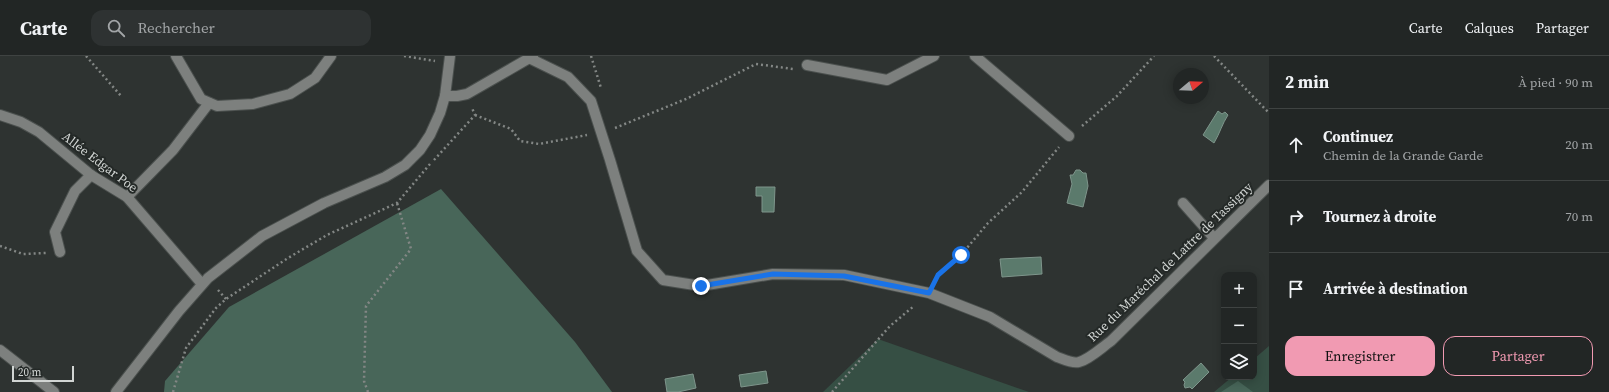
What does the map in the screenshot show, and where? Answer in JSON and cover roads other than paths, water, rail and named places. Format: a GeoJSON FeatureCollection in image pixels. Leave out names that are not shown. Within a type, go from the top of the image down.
{"type":"FeatureCollection","features":[{"type":"Feature","properties":{"kind":"street"},"geometry":{"type":"LineString","coordinates":[[176,56],[201,99],[217,106],[253,104],[290,94],[315,78],[331,56]]}},
{"type":"Feature","properties":{"kind":"street"},"geometry":{"type":"LineString","coordinates":[[807,65],[887,80],[934,56]]}},
{"type":"Feature","properties":{"kind":"street"},"geometry":{"type":"LineString","coordinates":[[975,56],[1069,136]]}},
{"type":"Feature","properties":{"kind":"street"},"geometry":{"type":"LineString","coordinates":[[445,96],[467,94],[531,57]]}},
{"type":"Feature","properties":{"kind":"street","name":"Rue du Maréchal de Lattre de Tassigny"},"geometry":{"type":"LineString","coordinates":[[531,57],[568,77],[591,101],[637,250],[663,280],[701,286],[773,274],[844,276],[929,293],[990,317],[1068,362],[1078,362],[1090,356],[1111,341],[1269,185]]}},
{"type":"Feature","properties":{"kind":"street"},"geometry":{"type":"LineString","coordinates":[[116,392],[202,284],[262,236],[324,203],[385,177],[405,165],[420,150],[430,135],[440,113],[445,96],[450,60]]}},
{"type":"Feature","properties":{"kind":"street"},"geometry":{"type":"LineString","coordinates":[[127,197],[173,150],[209,103]]}},
{"type":"Feature","properties":{"kind":"street","name":"Allée Edgar Poe"},"geometry":{"type":"LineString","coordinates":[[0,115],[21,122],[39,132],[92,175],[127,197],[202,284]]}},
{"type":"Feature","properties":{"kind":"street"},"geometry":{"type":"LineString","coordinates":[[60,252],[55,232],[75,192],[92,175]]}},
{"type":"Feature","properties":{"kind":"street"},"geometry":{"type":"LineString","coordinates":[[1183,203],[1214,238]]}},
{"type":"Feature","properties":{"kind":"street"},"geometry":{"type":"LineString","coordinates":[[0,350],[54,392]]}}]}
